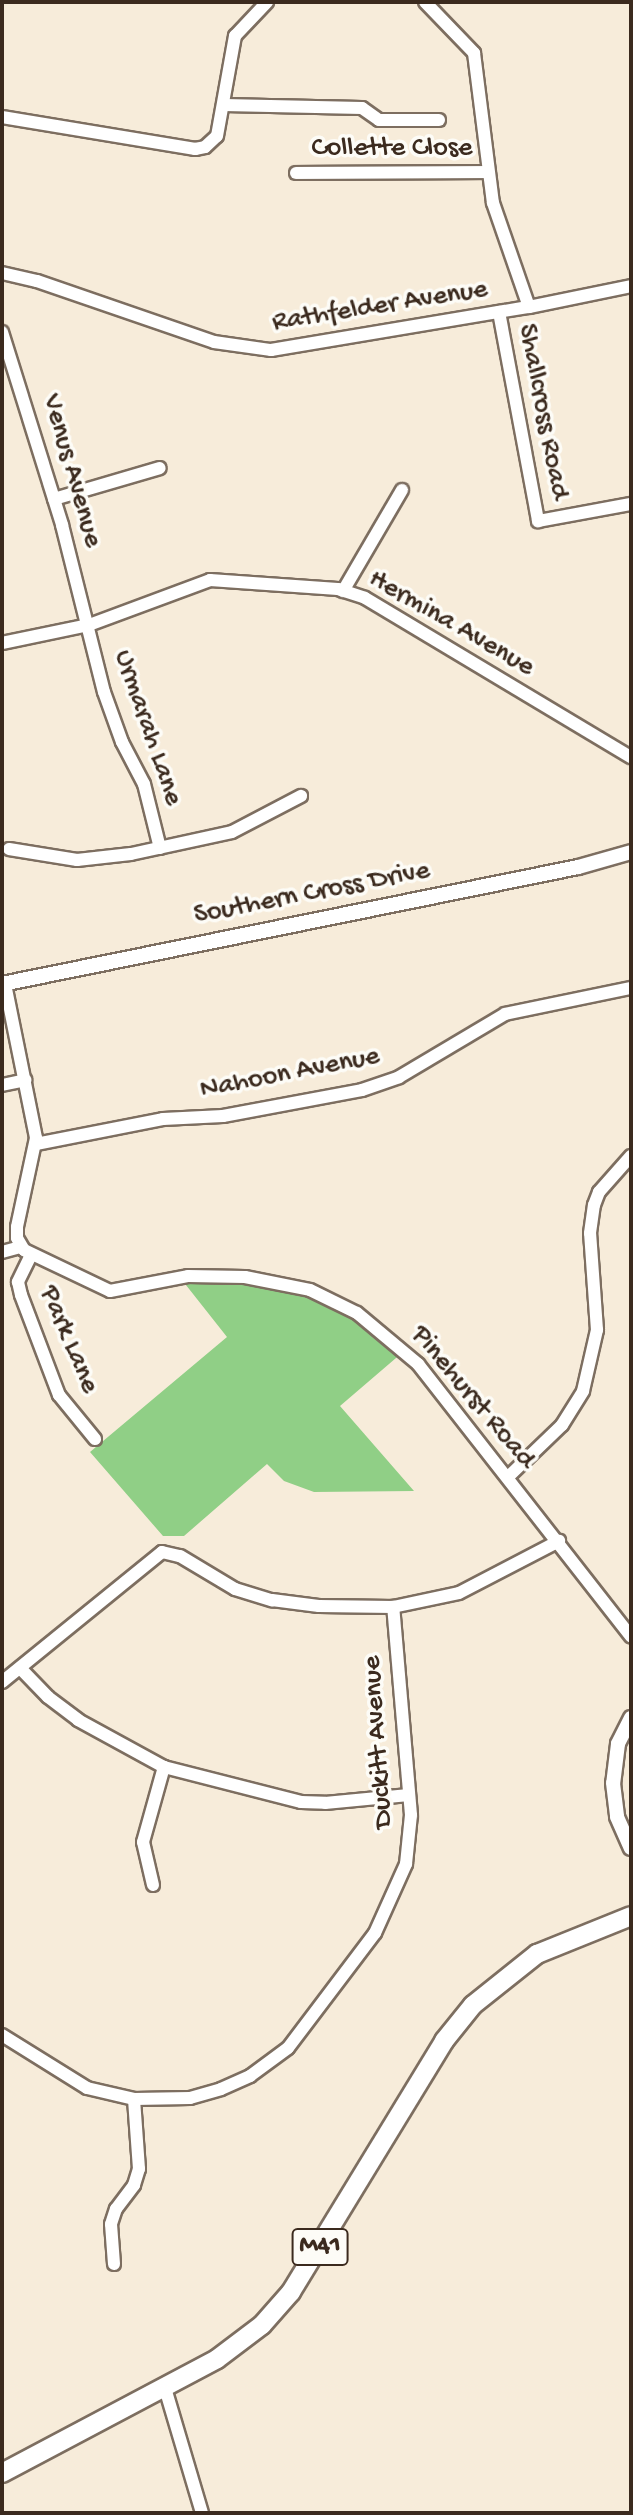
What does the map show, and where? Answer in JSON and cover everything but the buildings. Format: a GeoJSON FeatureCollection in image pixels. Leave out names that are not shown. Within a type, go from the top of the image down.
{"type":"FeatureCollection","features":[{"type":"Feature","properties":{"kind":"main road","name":"M41"},"geometry":{"type":"LineString","coordinates":[[2,2473],[165,2388],[247,2339],[291,2292],[444,2041],[473,2005],[537,1954],[631,1916]]}},
{"type":"Feature","properties":{"kind":"street"},"geometry":{"type":"LineString","coordinates":[[2,117],[195,149],[205,147],[217,136],[235,36],[267,2]]}},
{"type":"Feature","properties":{"kind":"street"},"geometry":{"type":"LineString","coordinates":[[425,2],[474,53],[488,172],[501,232],[529,307]]}},
{"type":"Feature","properties":{"kind":"street"},"geometry":{"type":"LineString","coordinates":[[224,105],[362,108],[379,120],[439,120]]}},
{"type":"Feature","properties":{"kind":"street","name":"Collette Close"},"geometry":{"type":"LineString","coordinates":[[296,173],[488,172]]}},
{"type":"Feature","properties":{"kind":"street","name":"Rathfelder Avenue"},"geometry":{"type":"LineString","coordinates":[[2,273],[18,275],[214,342],[244,349],[307,346],[631,286]]}},
{"type":"Feature","properties":{"kind":"street","name":"Shallcross Road"},"geometry":{"type":"LineString","coordinates":[[499,312],[538,521],[631,504]]}},
{"type":"Feature","properties":{"kind":"street","name":"Venus Avenue"},"geometry":{"type":"LineString","coordinates":[[2,332],[89,625]]}},
{"type":"Feature","properties":{"kind":"street"},"geometry":{"type":"LineString","coordinates":[[54,499],[160,468]]}},
{"type":"Feature","properties":{"kind":"street"},"geometry":{"type":"LineString","coordinates":[[343,591],[402,490]]}},
{"type":"Feature","properties":{"kind":"street","name":"Hermina Avenue"},"geometry":{"type":"LineString","coordinates":[[2,643],[89,625],[210,580],[343,591],[365,598],[631,757]]}},
{"type":"Feature","properties":{"kind":"street","name":"Urmarah Lane"},"geometry":{"type":"LineString","coordinates":[[89,625],[111,716],[144,784],[160,848]]}},
{"type":"Feature","properties":{"kind":"street"},"geometry":{"type":"LineString","coordinates":[[9,849],[77,860],[160,848],[232,832],[301,796]]}},
{"type":"Feature","properties":{"kind":"street","name":"Southern Cross Drive"},"geometry":{"type":"LineString","coordinates":[[3,984],[578,867],[631,852]]}},
{"type":"Feature","properties":{"kind":"street"},"geometry":{"type":"LineString","coordinates":[[2,1252],[26,1251],[17,1227],[36,1144],[3,984]]}},
{"type":"Feature","properties":{"kind":"street","name":"Nahoon Avenue"},"geometry":{"type":"LineString","coordinates":[[36,1144],[163,1119],[223,1116],[362,1090],[399,1077],[505,1014],[631,988]]}},
{"type":"Feature","properties":{"kind":"street"},"geometry":{"type":"LineString","coordinates":[[2,1085],[25,1080]]}},
{"type":"Feature","properties":{"kind":"street"},"geometry":{"type":"LineString","coordinates":[[508,1477],[534,1456],[562,1425],[583,1391],[597,1330],[590,1233],[594,1205],[599,1192],[631,1156]]}},
{"type":"Feature","properties":{"kind":"street","name":"Park Lane"},"geometry":{"type":"LineString","coordinates":[[26,1251],[18,1282],[21,1295],[59,1395],[95,1439]]}},
{"type":"Feature","properties":{"kind":"street","name":"Pinehurst Road"},"geometry":{"type":"LineString","coordinates":[[26,1251],[110,1291],[188,1276],[266,1279],[310,1290],[357,1313],[403,1348],[559,1541],[631,1637]]}},
{"type":"Feature","properties":{"kind":"street"},"geometry":{"type":"LineString","coordinates":[[2,1682],[157,1555],[167,1552],[235,1589],[272,1600],[319,1606],[393,1607],[459,1593],[559,1541]]}},
{"type":"Feature","properties":{"kind":"street","name":"Duckitt Avenue"},"geometry":{"type":"LineString","coordinates":[[2,2035],[66,2078],[110,2096],[134,2099],[190,2098],[221,2089],[250,2076],[288,2048],[334,1990],[388,1912],[406,1864],[409,1795],[393,1607]]}},
{"type":"Feature","properties":{"kind":"street"},"geometry":{"type":"LineString","coordinates":[[20,1668],[59,1707],[164,1767],[301,1802],[325,1803],[409,1795]]}},
{"type":"Feature","properties":{"kind":"street"},"geometry":{"type":"LineString","coordinates":[[631,1718],[618,1744],[613,1783],[617,1817],[631,1848]]}},
{"type":"Feature","properties":{"kind":"street"},"geometry":{"type":"LineString","coordinates":[[153,1885],[143,1842],[164,1767]]}},
{"type":"Feature","properties":{"kind":"street"},"geometry":{"type":"LineString","coordinates":[[114,2264],[111,2224],[116,2209],[134,2185],[139,2169],[134,2099]]}},
{"type":"Feature","properties":{"kind":"street"},"geometry":{"type":"LineString","coordinates":[[165,2388],[202,2513]]}},
{"type":"Feature","properties":{"kind":"green space"},"geometry":{"type":"Polygon","coordinates":[[[217,1279],[286,1286],[356,1316],[403,1352],[340,1406],[414,1491],[314,1492],[284,1481],[267,1464],[184,1536],[163,1536],[90,1452],[227,1337],[182,1280],[217,1279]]]}}]}
